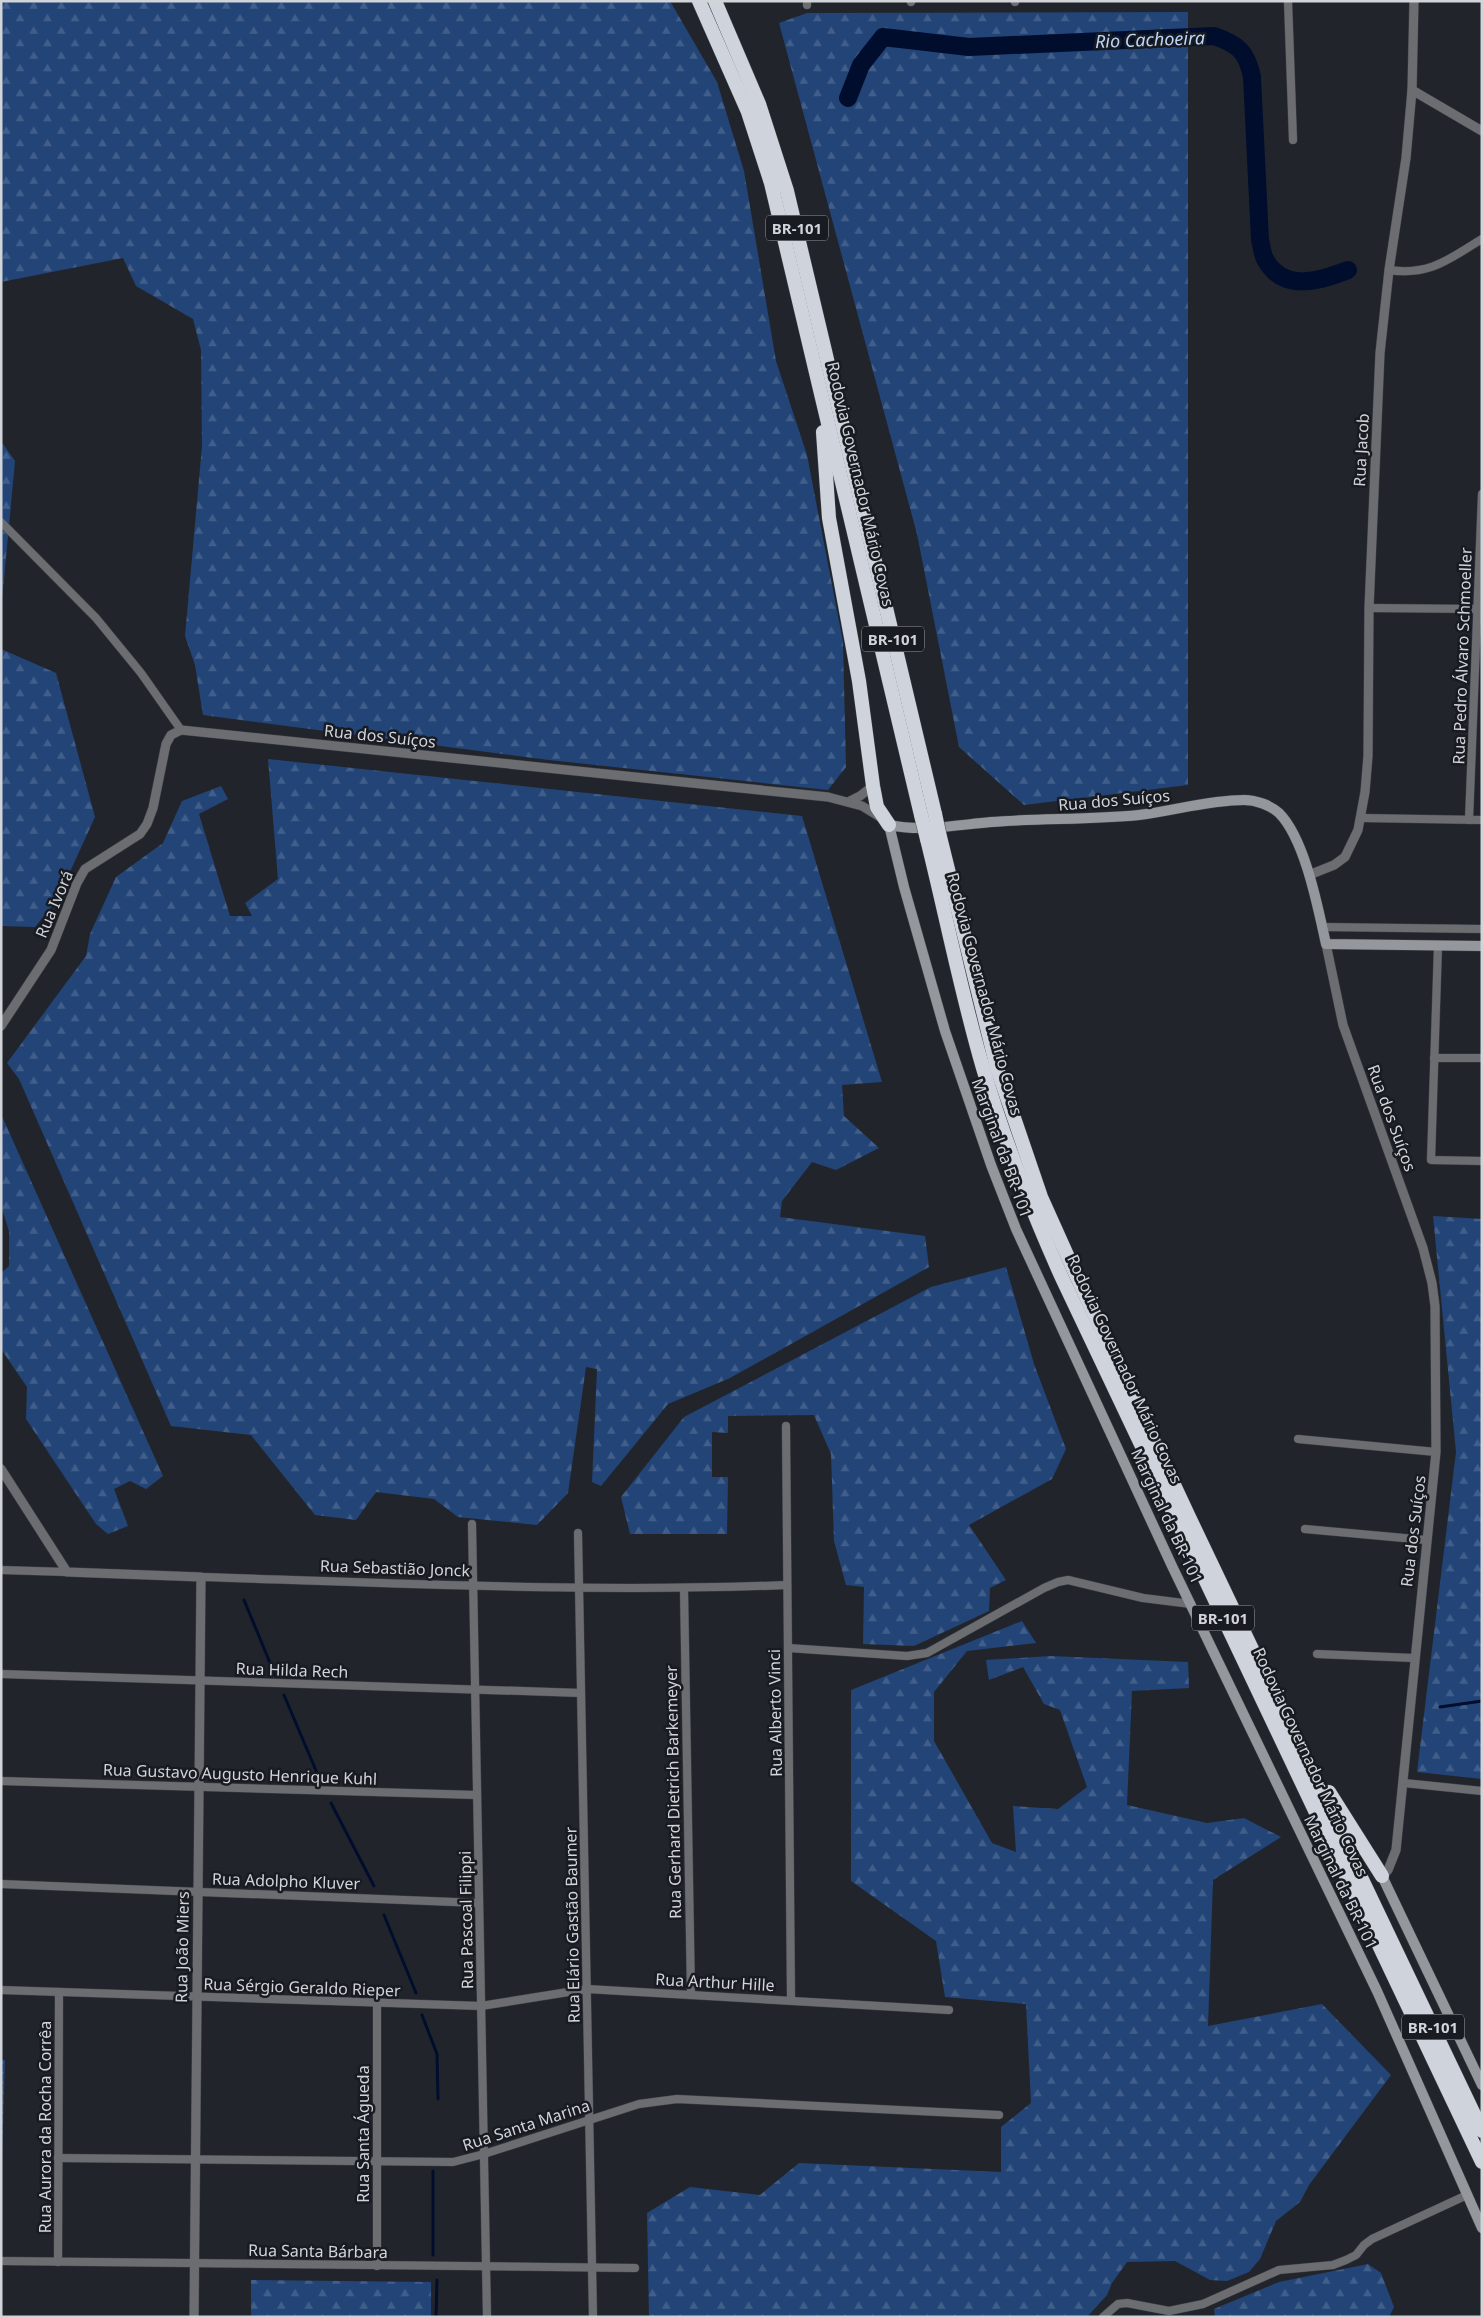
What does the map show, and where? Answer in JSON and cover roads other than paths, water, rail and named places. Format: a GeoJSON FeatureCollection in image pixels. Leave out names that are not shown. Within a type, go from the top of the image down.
{"type":"FeatureCollection","features":[{"type":"Feature","properties":{"kind":"highway","name":"Rodovia Governador Mário Covas"},"geometry":{"type":"LineString","coordinates":[[699,1],[733,75],[760,149],[781,221],[821,394],[934,838],[997,1068],[1042,1197],[1076,1275],[1482,2131]]}},
{"type":"Feature","properties":{"kind":"highway","name":"Rodovia Governador Mário Covas"},"geometry":{"type":"LineString","coordinates":[[715,1],[759,104],[787,191],[928,815]]}},
{"type":"Feature","properties":{"kind":"highway"},"geometry":{"type":"LineString","coordinates":[[821,394],[829,518],[859,681],[873,786],[877,806],[889,825]]}},
{"type":"Feature","properties":{"kind":"highway","name":"Rodovia Governador Mário Covas"},"geometry":{"type":"LineString","coordinates":[[934,838],[982,1065],[1007,1143],[1035,1217],[1062,1278],[1482,2162]]}},
{"type":"Feature","properties":{"kind":"highway"},"geometry":{"type":"LineString","coordinates":[[1294,1737],[1382,1876]]}},
{"type":"Feature","properties":{"kind":"main road","name":"Rua dos Suíços"},"geometry":{"type":"LineString","coordinates":[[889,825],[913,829],[1001,821],[1095,819],[1138,815],[1230,801],[1254,801],[1272,808],[1285,821],[1293,835],[1309,875],[1326,944]]}},
{"type":"Feature","properties":{"kind":"main road","name":"Marginal da BR-101"},"geometry":{"type":"LineString","coordinates":[[889,825],[931,985],[960,1078],[1003,1196],[1038,1280],[1377,1991],[1482,2228]]}},
{"type":"Feature","properties":{"kind":"main road"},"geometry":{"type":"LineString","coordinates":[[1326,944],[1482,946]]}},
{"type":"Feature","properties":{"kind":"main road"},"geometry":{"type":"LineString","coordinates":[[1382,1876],[1482,2085]]}},
{"type":"Feature","properties":{"kind":"street"},"geometry":{"type":"LineString","coordinates":[[1288,1],[1293,140]]}},
{"type":"Feature","properties":{"kind":"street","name":"Rua Jacob"},"geometry":{"type":"LineString","coordinates":[[1309,875],[1334,866],[1345,857],[1353,845],[1362,818],[1368,756],[1369,608],[1380,352],[1389,270],[1404,177],[1412,90],[1414,1]]}},
{"type":"Feature","properties":{"kind":"street"},"geometry":{"type":"LineString","coordinates":[[1412,90],[1482,131]]}},
{"type":"Feature","properties":{"kind":"street"},"geometry":{"type":"LineString","coordinates":[[1389,270],[1412,273],[1422,271],[1437,265],[1482,239]]}},
{"type":"Feature","properties":{"kind":"street","name":"Rua Pedro Álvaro Schmoeller"},"geometry":{"type":"LineString","coordinates":[[1469,820],[1480,609],[1482,494]]}},
{"type":"Feature","properties":{"kind":"street"},"geometry":{"type":"LineString","coordinates":[[1,522],[96,618],[136,667],[180,730]]}},
{"type":"Feature","properties":{"kind":"street"},"geometry":{"type":"LineString","coordinates":[[1369,608],[1480,609]]}},
{"type":"Feature","properties":{"kind":"street","name":"Rua dos Suíços"},"geometry":{"type":"LineString","coordinates":[[180,730],[776,791],[850,801],[871,810],[889,825]]}},
{"type":"Feature","properties":{"kind":"street","name":"Rua Ivorá"},"geometry":{"type":"LineString","coordinates":[[1,1026],[51,950],[77,883],[85,869],[140,834],[147,824],[153,808],[166,744],[180,730]]}},
{"type":"Feature","properties":{"kind":"street"},"geometry":{"type":"LineString","coordinates":[[850,801],[873,786]]}},
{"type":"Feature","properties":{"kind":"street"},"geometry":{"type":"LineString","coordinates":[[1362,818],[1482,820]]}},
{"type":"Feature","properties":{"kind":"street"},"geometry":{"type":"LineString","coordinates":[[1322,927],[1482,929]]}},
{"type":"Feature","properties":{"kind":"street","name":"Rua dos Suíços"},"geometry":{"type":"LineString","coordinates":[[1326,944],[1337,1004],[1346,1034],[1429,1264],[1435,1306],[1436,1452],[1396,1850],[1393,1862],[1382,1876]]}},
{"type":"Feature","properties":{"kind":"street"},"geometry":{"type":"LineString","coordinates":[[1438,946],[1431,1160],[1482,1161]]}},
{"type":"Feature","properties":{"kind":"street"},"geometry":{"type":"LineString","coordinates":[[1434,1058],[1482,1058]]}},
{"type":"Feature","properties":{"kind":"street","name":"Rua Alberto Vinci"},"geometry":{"type":"LineString","coordinates":[[786,1426],[791,2000]]}},
{"type":"Feature","properties":{"kind":"street"},"geometry":{"type":"LineString","coordinates":[[1298,1439],[1436,1452]]}},
{"type":"Feature","properties":{"kind":"street"},"geometry":{"type":"LineString","coordinates":[[1,1469],[67,1572]]}},
{"type":"Feature","properties":{"kind":"street","name":"Rua Pascoal Filippi"},"geometry":{"type":"LineString","coordinates":[[472,1524],[487,2317]]}},
{"type":"Feature","properties":{"kind":"street"},"geometry":{"type":"LineString","coordinates":[[1305,1529],[1426,1540]]}},
{"type":"Feature","properties":{"kind":"street","name":"Rua Elário Gastão Baumer"},"geometry":{"type":"LineString","coordinates":[[578,1533],[592,2317]]}},
{"type":"Feature","properties":{"kind":"street","name":"Rua Sebastião Jonck"},"geometry":{"type":"LineString","coordinates":[[1,1570],[579,1588],[684,1589],[788,1585]]}},
{"type":"Feature","properties":{"kind":"street","name":"Rua João Miers"},"geometry":{"type":"LineString","coordinates":[[194,2317],[201,1577]]}},
{"type":"Feature","properties":{"kind":"street"},"geometry":{"type":"LineString","coordinates":[[788,1648],[907,1656],[926,1653],[1044,1588],[1068,1580],[1142,1598],[1191,1604]]}},
{"type":"Feature","properties":{"kind":"street","name":"Rua Gerhard Dietrich Barkemeyer"},"geometry":{"type":"LineString","coordinates":[[684,1589],[690,1995]]}},
{"type":"Feature","properties":{"kind":"street"},"geometry":{"type":"LineString","coordinates":[[1317,1654],[1414,1658]]}},
{"type":"Feature","properties":{"kind":"street","name":"Rua Hilda Rech"},"geometry":{"type":"LineString","coordinates":[[1,1674],[581,1693]]}},
{"type":"Feature","properties":{"kind":"street","name":"Rua Gustavo Augusto Henrique Kuhl"},"geometry":{"type":"LineString","coordinates":[[1,1781],[477,1795]]}},
{"type":"Feature","properties":{"kind":"street"},"geometry":{"type":"LineString","coordinates":[[1404,1783],[1482,1791]]}},
{"type":"Feature","properties":{"kind":"street","name":"Rua Adolpho Kluver"},"geometry":{"type":"LineString","coordinates":[[1,1884],[479,1902]]}},
{"type":"Feature","properties":{"kind":"street","name":"Rua Arthur Hille"},"geometry":{"type":"LineString","coordinates":[[481,2006],[587,1989],[949,2010]]}},
{"type":"Feature","properties":{"kind":"street","name":"Rua Sérgio Geraldo Rieper"},"geometry":{"type":"LineString","coordinates":[[1,1990],[481,2006]]}},
{"type":"Feature","properties":{"kind":"street","name":"Rua Aurora da Rocha Corrêa"},"geometry":{"type":"LineString","coordinates":[[58,2262],[59,1992]]}},
{"type":"Feature","properties":{"kind":"street","name":"Rua Santa Águeda"},"geometry":{"type":"LineString","coordinates":[[376,2266],[377,2003]]}},
{"type":"Feature","properties":{"kind":"street","name":"Rua Santa Marina"},"geometry":{"type":"LineString","coordinates":[[58,2158],[453,2162],[484,2154],[639,2104],[677,2099],[999,2115]]}},
{"type":"Feature","properties":{"kind":"street"},"geometry":{"type":"LineString","coordinates":[[1103,2317],[1118,2304],[1127,2303],[1169,2311],[1187,2308],[1203,2304],[1279,2270],[1333,2265],[1356,2255],[1372,2239],[1467,2195]]}},
{"type":"Feature","properties":{"kind":"street","name":"Rua Santa Bárbara"},"geometry":{"type":"LineString","coordinates":[[1,2261],[635,2268]]}},
{"type":"Feature","properties":{"kind":"waterway","name":"Rio Cachoeira"},"geometry":{"type":"LineString","coordinates":[[848,98],[861,65],[883,37],[969,47],[1214,36],[1229,42],[1240,50],[1250,68],[1260,240],[1265,259],[1273,270],[1282,277],[1292,280],[1303,281],[1326,278],[1348,270]]}},
{"type":"Feature","properties":{"kind":"waterway"},"geometry":{"type":"LineString","coordinates":[[244,1600],[275,1675]]}},
{"type":"Feature","properties":{"kind":"waterway"},"geometry":{"type":"LineString","coordinates":[[284,1695],[320,1780]]}},
{"type":"Feature","properties":{"kind":"waterway"},"geometry":{"type":"LineString","coordinates":[[1440,1707],[1482,1701]]}},
{"type":"Feature","properties":{"kind":"waterway"},"geometry":{"type":"LineString","coordinates":[[331,1803],[374,1886]]}},
{"type":"Feature","properties":{"kind":"waterway"},"geometry":{"type":"LineString","coordinates":[[384,1915],[416,1993]]}},
{"type":"Feature","properties":{"kind":"waterway"},"geometry":{"type":"LineString","coordinates":[[422,2015],[437,2054],[438,2099]]}},
{"type":"Feature","properties":{"kind":"waterway"},"geometry":{"type":"LineString","coordinates":[[433,2171],[433,2255]]}},
{"type":"Feature","properties":{"kind":"waterway"},"geometry":{"type":"LineString","coordinates":[[436,2317],[437,2280]]}}]}
